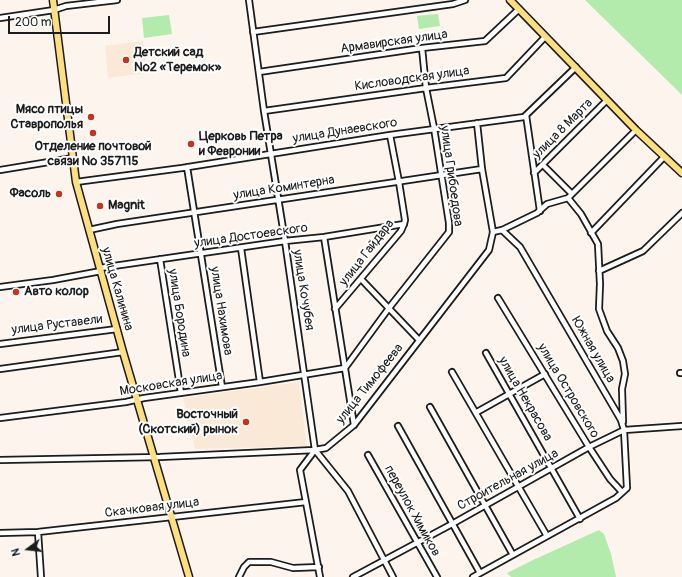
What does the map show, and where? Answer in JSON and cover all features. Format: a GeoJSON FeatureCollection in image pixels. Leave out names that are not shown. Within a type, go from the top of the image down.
{"type":"FeatureCollection","features":[{"type":"Feature","properties":{"kind":"main road","name":"улица Калинина"},"geometry":{"type":"LineString","coordinates":[[53,0],[76,182],[123,352],[189,577]]}},
{"type":"Feature","properties":{"kind":"main road"},"geometry":{"type":"LineString","coordinates":[[510,0],[636,130],[682,173]]}},
{"type":"Feature","properties":{"kind":"street"},"geometry":{"type":"LineString","coordinates":[[0,18],[54,10],[66,6],[117,0]]}},
{"type":"Feature","properties":{"kind":"street","name":"улица Кочубея"},"geometry":{"type":"LineString","coordinates":[[249,0],[270,154],[305,376],[315,450]]}},
{"type":"Feature","properties":{"kind":"street"},"geometry":{"type":"LineString","coordinates":[[253,32],[453,4],[465,0]]}},
{"type":"Feature","properties":{"kind":"street","name":"Армавирская улица"},"geometry":{"type":"LineString","coordinates":[[259,72],[422,48],[485,41],[519,9]]}},
{"type":"Feature","properties":{"kind":"street","name":"Кисловодская улица"},"geometry":{"type":"LineString","coordinates":[[264,111],[506,78],[545,37]]}},
{"type":"Feature","properties":{"kind":"street","name":"улица Грибоедова"},"geometry":{"type":"LineString","coordinates":[[345,368],[389,308],[449,232],[449,223],[434,128],[426,88],[422,48]]}},
{"type":"Feature","properties":{"kind":"street"},"geometry":{"type":"LineString","coordinates":[[540,211],[526,115],[576,67]]}},
{"type":"Feature","properties":{"kind":"street","name":"улица 8 Марта"},"geometry":{"type":"LineString","coordinates":[[534,173],[607,100]]}},
{"type":"Feature","properties":{"kind":"street","name":"улица Дунаевского"},"geometry":{"type":"LineString","coordinates":[[76,182],[187,167],[434,128],[524,117],[526,115]]}},
{"type":"Feature","properties":{"kind":"street","name":"улица Тимофеева"},"geometry":{"type":"LineString","coordinates":[[0,460],[154,457],[315,450],[326,448],[354,425],[489,250],[493,232],[482,169],[477,123]]}},
{"type":"Feature","properties":{"kind":"street"},"geometry":{"type":"LineString","coordinates":[[493,232],[502,230],[540,211],[547,204],[568,198],[636,130]]}},
{"type":"Feature","properties":{"kind":"street","name":"улица Гайдара"},"geometry":{"type":"LineString","coordinates":[[335,309],[401,231],[404,224],[405,220],[390,135]]}},
{"type":"Feature","properties":{"kind":"street"},"geometry":{"type":"LineString","coordinates":[[591,233],[664,157]]}},
{"type":"Feature","properties":{"kind":"street"},"geometry":{"type":"LineString","coordinates":[[0,170],[73,158]]}},
{"type":"Feature","properties":{"kind":"street"},"geometry":{"type":"LineString","coordinates":[[543,165],[572,194]]}},
{"type":"Feature","properties":{"kind":"street","name":"улица Нахимова"},"geometry":{"type":"LineString","coordinates":[[187,167],[222,387]]}},
{"type":"Feature","properties":{"kind":"street","name":"улица Коминтерна"},"geometry":{"type":"LineString","coordinates":[[90,230],[399,182],[441,174],[482,169]]}},
{"type":"Feature","properties":{"kind":"street"},"geometry":{"type":"LineString","coordinates":[[568,198],[581,214],[598,244],[600,284],[599,309],[607,331],[624,361],[625,374],[622,388],[624,430]]}},
{"type":"Feature","properties":{"kind":"street"},"geometry":{"type":"LineString","coordinates":[[599,270],[643,251],[682,213]]}},
{"type":"Feature","properties":{"kind":"street","name":"улица Достоевского"},"geometry":{"type":"LineString","coordinates":[[0,287],[53,280],[101,269],[404,224]]}},
{"type":"Feature","properties":{"kind":"street","name":"Южная улица"},"geometry":{"type":"LineString","coordinates":[[502,230],[520,247],[621,420],[624,430],[627,488],[622,492]]}},
{"type":"Feature","properties":{"kind":"street"},"geometry":{"type":"LineString","coordinates":[[324,237],[354,425]]}},
{"type":"Feature","properties":{"kind":"street"},"geometry":{"type":"LineString","coordinates":[[241,248],[260,382]]}},
{"type":"Feature","properties":{"kind":"street","name":"улица Бородина"},"geometry":{"type":"LineString","coordinates":[[160,260],[180,393]]}},
{"type":"Feature","properties":{"kind":"street"},"geometry":{"type":"LineString","coordinates":[[361,279],[419,340]]}},
{"type":"Feature","properties":{"kind":"street","name":"улица Островского"},"geometry":{"type":"LineString","coordinates":[[498,298],[589,447],[610,479],[622,492]]}},
{"type":"Feature","properties":{"kind":"street","name":"улица Руставели"},"geometry":{"type":"LineString","coordinates":[[0,344],[117,329]]}},
{"type":"Feature","properties":{"kind":"street"},"geometry":{"type":"LineString","coordinates":[[0,369],[123,352]]}},
{"type":"Feature","properties":{"kind":"street","name":"улица Некрасова"},"geometry":{"type":"LineString","coordinates":[[486,353],[580,519]]}},
{"type":"Feature","properties":{"kind":"street","name":"Московская улица"},"geometry":{"type":"LineString","coordinates":[[0,418],[126,402],[138,399],[305,376],[345,368]]}},
{"type":"Feature","properties":{"kind":"street"},"geometry":{"type":"LineString","coordinates":[[452,372],[477,412],[547,536]]}},
{"type":"Feature","properties":{"kind":"street"},"geometry":{"type":"LineString","coordinates":[[477,412],[545,374]]}},
{"type":"Feature","properties":{"kind":"street"},"geometry":{"type":"LineString","coordinates":[[430,407],[513,555]]}},
{"type":"Feature","properties":{"kind":"street"},"geometry":{"type":"LineString","coordinates":[[398,426],[480,574]]}},
{"type":"Feature","properties":{"kind":"street","name":"Строительная улица"},"geometry":{"type":"LineString","coordinates":[[353,577],[485,506],[589,447],[624,430],[682,426]]}},
{"type":"Feature","properties":{"kind":"street"},"geometry":{"type":"LineString","coordinates":[[320,577],[300,470],[315,450],[348,490],[393,577]]}},
{"type":"Feature","properties":{"kind":"street","name":"переулок Химиков"},"geometry":{"type":"LineString","coordinates":[[368,455],[437,577]]}},
{"type":"Feature","properties":{"kind":"street"},"geometry":{"type":"LineString","coordinates":[[473,577],[580,519],[616,498],[622,492]]}},
{"type":"Feature","properties":{"kind":"street","name":"Скачковая улица"},"geometry":{"type":"LineString","coordinates":[[0,533],[38,532],[306,502]]}},
{"type":"Feature","properties":{"kind":"street"},"geometry":{"type":"LineString","coordinates":[[38,532],[41,577]]}},
{"type":"Feature","properties":{"kind":"street"},"geometry":{"type":"LineString","coordinates":[[239,577],[244,567],[250,562],[271,562],[293,568],[319,567]]}},
{"type":"Feature","properties":{"kind":"shaded area","name":"Детский сад №2 «Теремок»"},"geometry":{"type":"Polygon","coordinates":[[[143,41],[147,73],[108,78],[105,46],[143,41]]]}},
{"type":"Feature","properties":{"kind":"shaded area","name":"Восточный (Скотский) рынок"},"geometry":{"type":"Polygon","coordinates":[[[299,382],[307,446],[195,449],[183,398],[299,382]]]}},
{"type":"Feature","properties":{"kind":"green space"},"geometry":{"type":"Polygon","coordinates":[[[585,0],[682,0],[682,95],[585,0]]]}},
{"type":"Feature","properties":{"kind":"green space"},"geometry":{"type":"Polygon","coordinates":[[[438,14],[440,26],[419,29],[417,16],[438,14]]]}},
{"type":"Feature","properties":{"kind":"green space"},"geometry":{"type":"Polygon","coordinates":[[[169,15],[172,34],[144,38],[142,18],[169,15]]]}},
{"type":"Feature","properties":{"kind":"green space"},"geometry":{"type":"Polygon","coordinates":[[[599,530],[604,534],[611,554],[616,577],[511,577],[507,573],[533,560],[599,530]]]}},
{"type":"Feature","properties":{"kind":"place","name":"Детский сад №2 «Теремок»"},"geometry":{"type":"Point","coordinates":[126,60]}},
{"type":"Feature","properties":{"kind":"place","name":"Мясо птицы Ставрополья"},"geometry":{"type":"Point","coordinates":[91,117]}},
{"type":"Feature","properties":{"kind":"place","name":"Отделение почтовой связи № 357115"},"geometry":{"type":"Point","coordinates":[93,133]}},
{"type":"Feature","properties":{"kind":"place","name":"Церковь Петра и Февронии"},"geometry":{"type":"Point","coordinates":[191,144]}},
{"type":"Feature","properties":{"kind":"place","name":"Фасоль"},"geometry":{"type":"Point","coordinates":[59,194]}},
{"type":"Feature","properties":{"kind":"place","name":"Magnit"},"geometry":{"type":"Point","coordinates":[100,206]}},
{"type":"Feature","properties":{"kind":"place","name":"Авто колор"},"geometry":{"type":"Point","coordinates":[16,292]}},
{"type":"Feature","properties":{"kind":"place","name":"Восточный (Скотский) рынок"},"geometry":{"type":"Point","coordinates":[246,422]}}]}
